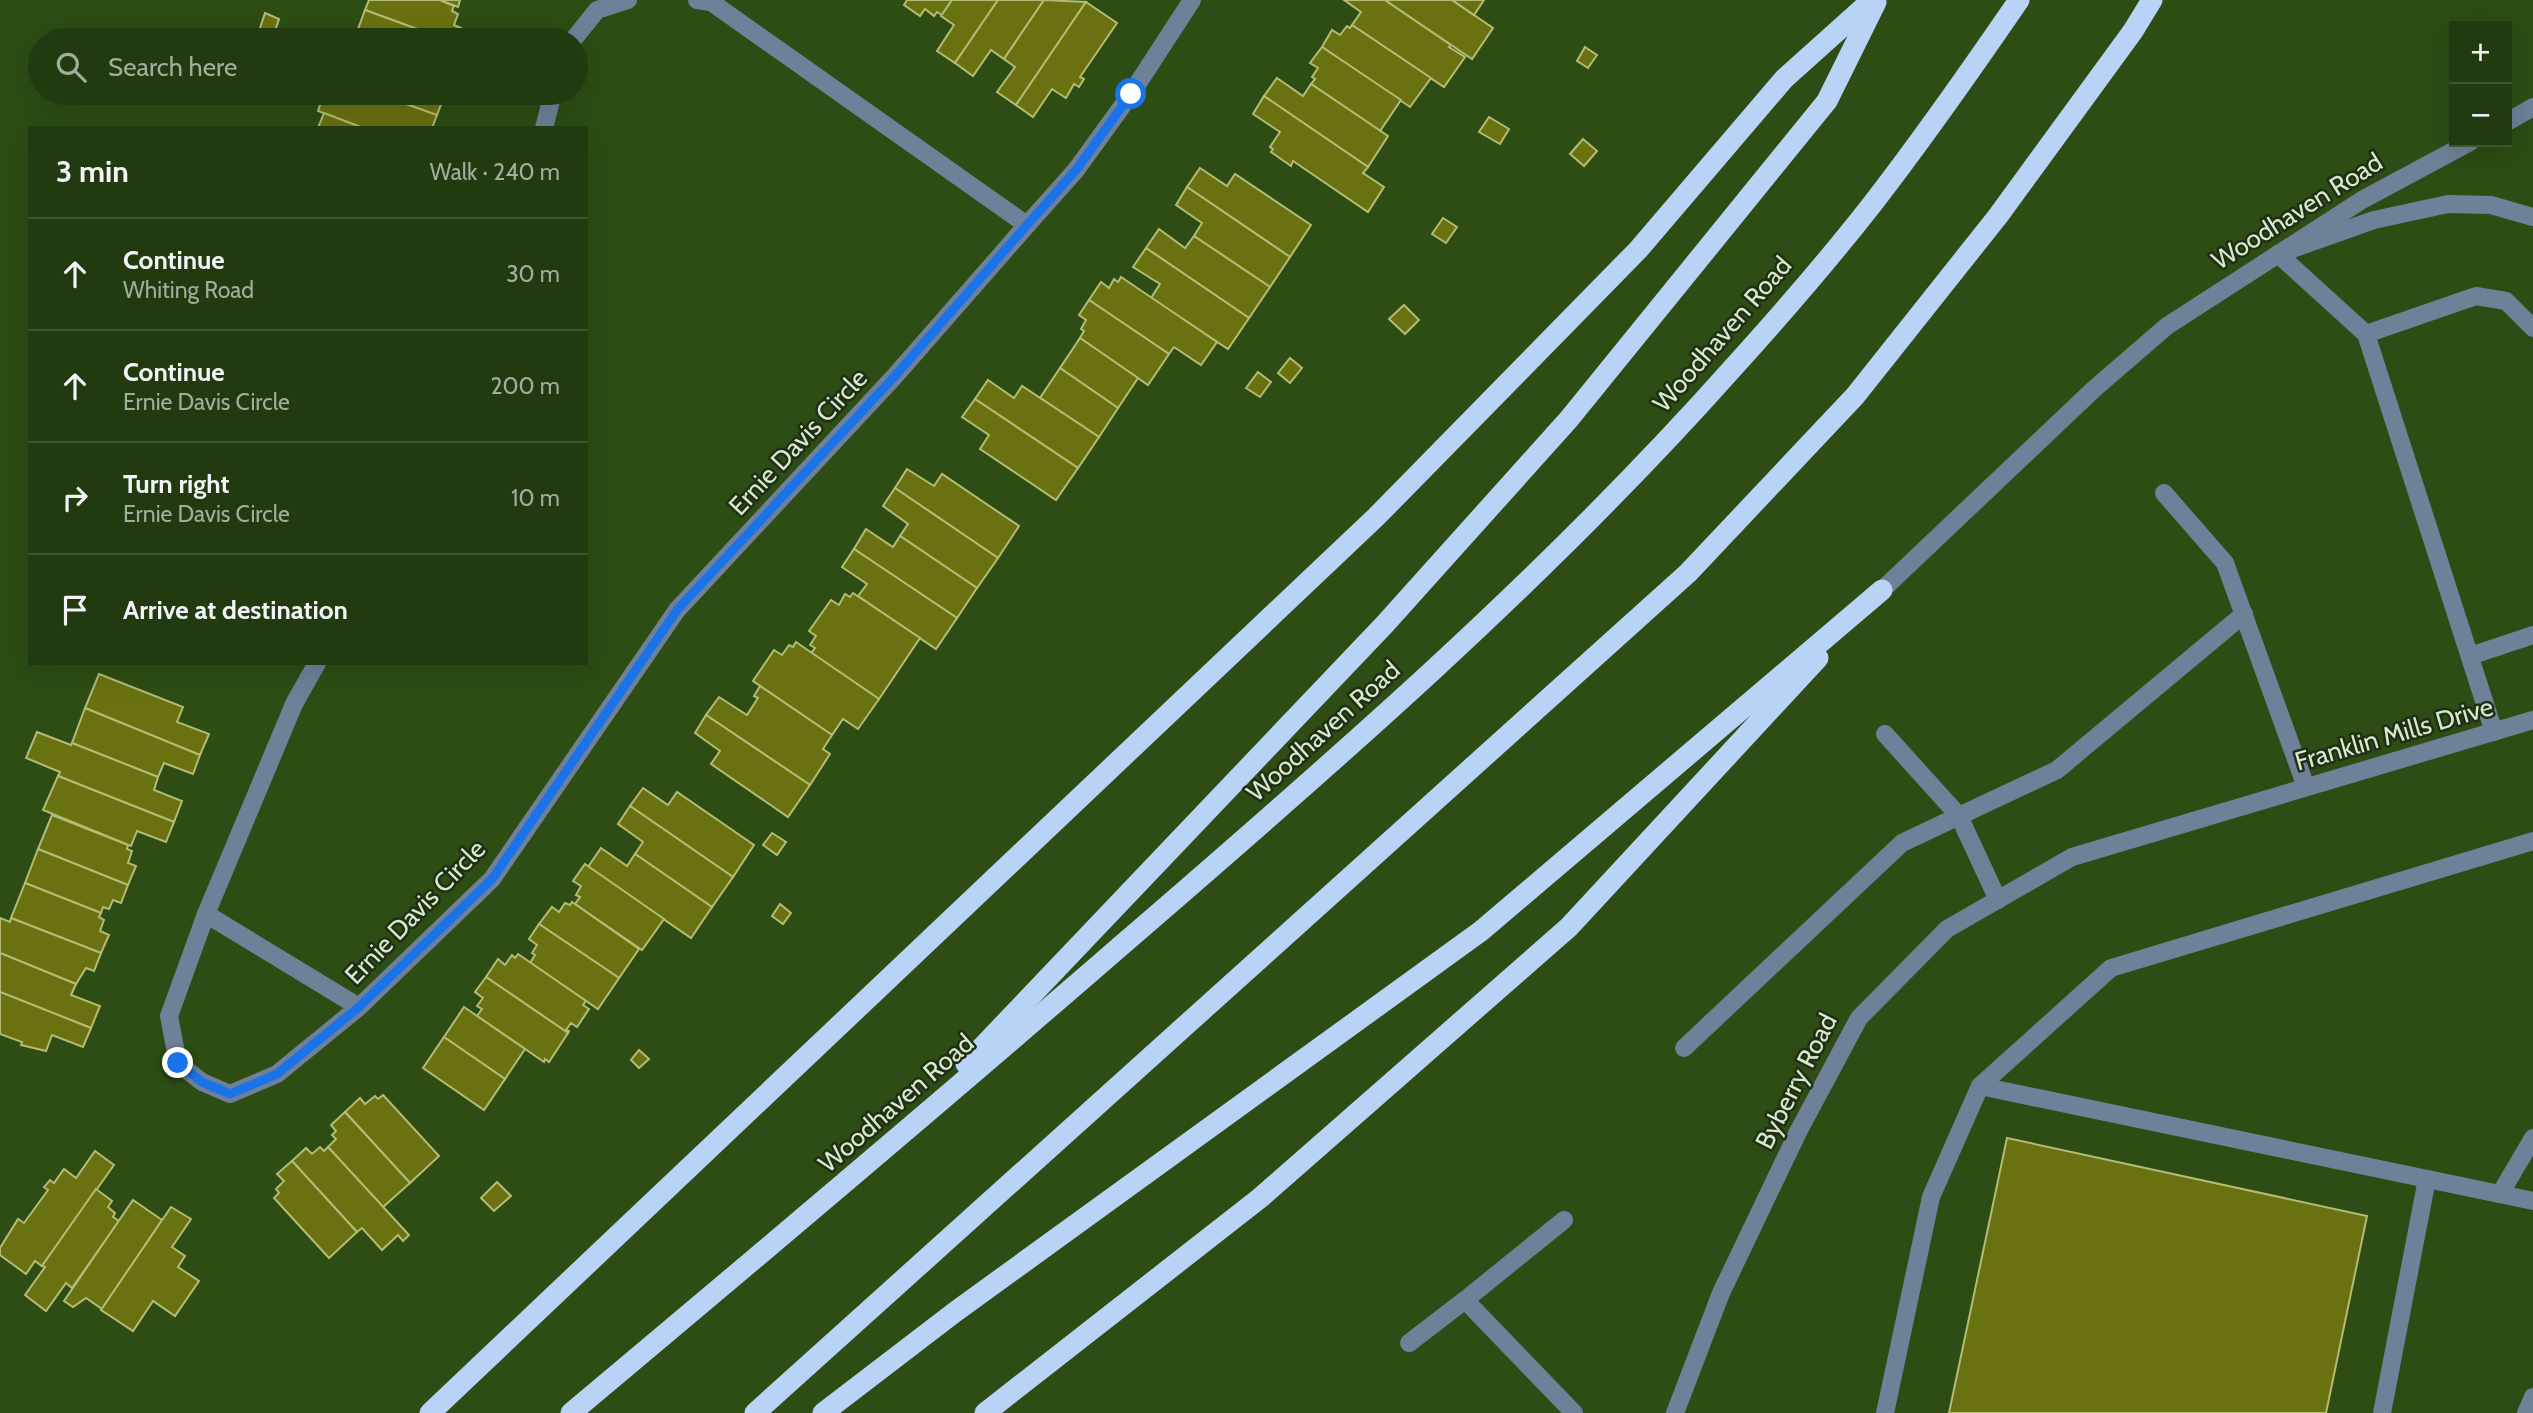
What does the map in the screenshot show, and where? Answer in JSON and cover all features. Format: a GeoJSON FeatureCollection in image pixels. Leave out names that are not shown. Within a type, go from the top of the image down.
{"type":"FeatureCollection","features":[{"type":"Feature","properties":{"kind":"highway"},"geometry":{"type":"LineString","coordinates":[[880,1155],[1375,634],[1569,419],[1827,101],[1875,0]]}},
{"type":"Feature","properties":{"kind":"highway"},"geometry":{"type":"LineString","coordinates":[[430,1413],[1376,517],[1637,250],[1784,79],[1875,0]]}},
{"type":"Feature","properties":{"kind":"highway","name":"Woodhaven Road"},"geometry":{"type":"LineString","coordinates":[[571,1413],[880,1155],[1292,798],[1471,634],[1626,483],[1731,370],[1869,208],[1957,90],[2019,0]]}},
{"type":"Feature","properties":{"kind":"highway"},"geometry":{"type":"LineString","coordinates":[[755,1413],[1688,573],[1855,396],[1998,216],[2133,31],[2152,0]]}},
{"type":"Feature","properties":{"kind":"highway"},"geometry":{"type":"LineString","coordinates":[[823,1413],[966,1304],[1481,930],[1882,590]]}},
{"type":"Feature","properties":{"kind":"highway"},"geometry":{"type":"LineString","coordinates":[[985,1413],[1260,1198],[1569,927],[1882,590]]}},
{"type":"Feature","properties":{"kind":"street"},"geometry":{"type":"LineString","coordinates":[[583,28],[597,10],[628,0]]}},
{"type":"Feature","properties":{"kind":"street"},"geometry":{"type":"LineString","coordinates":[[697,0],[711,2],[1027,225]]}},
{"type":"Feature","properties":{"kind":"street","name":"Ernie Davis Circle"},"geometry":{"type":"LineString","coordinates":[[316,665],[294,704],[206,914],[169,1016],[178,1063],[202,1082],[230,1094],[277,1074],[359,1007],[492,879],[677,610],[894,377],[1076,170],[1131,94],[1192,0]]}},
{"type":"Feature","properties":{"kind":"street"},"geometry":{"type":"LineString","coordinates":[[544,126],[549,105]]}},
{"type":"Feature","properties":{"kind":"street"},"geometry":{"type":"LineString","coordinates":[[2512,119],[2533,107]]}},
{"type":"Feature","properties":{"kind":"street","name":"Woodhaven Road"},"geometry":{"type":"LineString","coordinates":[[1882,590],[2094,389],[2167,326],[2362,200],[2461,147]]}},
{"type":"Feature","properties":{"kind":"street"},"geometry":{"type":"LineString","coordinates":[[2494,732],[2366,334],[2278,254],[2374,220],[2448,204],[2491,205],[2533,217]]}},
{"type":"Feature","properties":{"kind":"street"},"geometry":{"type":"LineString","coordinates":[[2366,334],[2476,296],[2506,301],[2533,328]]}},
{"type":"Feature","properties":{"kind":"street"},"geometry":{"type":"LineString","coordinates":[[2164,493],[2225,563],[2306,787]]}},
{"type":"Feature","properties":{"kind":"street"},"geometry":{"type":"LineString","coordinates":[[1684,1048],[1902,843],[2057,770],[2244,614]]}},
{"type":"Feature","properties":{"kind":"street"},"geometry":{"type":"LineString","coordinates":[[2470,656],[2533,635]]}},
{"type":"Feature","properties":{"kind":"street","name":"Franklin Mills Drive"},"geometry":{"type":"LineString","coordinates":[[2270,798],[2533,720]]}},
{"type":"Feature","properties":{"kind":"street"},"geometry":{"type":"LineString","coordinates":[[1885,734],[1959,816],[1998,900]]}},
{"type":"Feature","properties":{"kind":"street","name":"Byberry Road"},"geometry":{"type":"LineString","coordinates":[[1675,1413],[1721,1293],[1798,1132],[1858,1018],[1947,929],[2072,857],[2270,798]]}},
{"type":"Feature","properties":{"kind":"street"},"geometry":{"type":"LineString","coordinates":[[1885,1413],[1931,1197],[1980,1086],[2111,968],[2533,841]]}},
{"type":"Feature","properties":{"kind":"street","name":"Ernie Davis Circle"},"geometry":{"type":"LineString","coordinates":[[206,914],[359,1007]]}},
{"type":"Feature","properties":{"kind":"street"},"geometry":{"type":"LineString","coordinates":[[1980,1086],[2533,1201]]}},
{"type":"Feature","properties":{"kind":"street"},"geometry":{"type":"LineString","coordinates":[[2500,1194],[2533,1138]]}},
{"type":"Feature","properties":{"kind":"street"},"geometry":{"type":"LineString","coordinates":[[2382,1413],[2427,1179]]}},
{"type":"Feature","properties":{"kind":"street"},"geometry":{"type":"LineString","coordinates":[[1409,1343],[1564,1220]]}},
{"type":"Feature","properties":{"kind":"street"},"geometry":{"type":"LineString","coordinates":[[1465,1300],[1574,1413]]}},
{"type":"Feature","properties":{"kind":"street"},"geometry":{"type":"LineString","coordinates":[[2526,1413],[2533,1397]]}},
{"type":"Feature","properties":{"kind":"building"},"geometry":{"type":"Polygon","coordinates":[[[369,0],[440,0],[454,6],[452,11],[458,14],[454,25],[461,28],[414,28],[365,10],[369,0]]]}},
{"type":"Feature","properties":{"kind":"building"},"geometry":{"type":"Polygon","coordinates":[[[440,0],[460,0],[458,7],[440,0]]]}},
{"type":"Feature","properties":{"kind":"building"},"geometry":{"type":"Polygon","coordinates":[[[907,0],[952,0],[942,15],[937,12],[934,16],[925,9],[920,16],[904,5],[907,0]]]}},
{"type":"Feature","properties":{"kind":"building"},"geometry":{"type":"Polygon","coordinates":[[[952,0],[998,0],[955,63],[937,51],[954,25],[941,16],[952,0]]]}},
{"type":"Feature","properties":{"kind":"building"},"geometry":{"type":"Polygon","coordinates":[[[998,0],[1044,0],[1004,59],[991,50],[973,76],[955,63],[998,0]]]}},
{"type":"Feature","properties":{"kind":"building"},"geometry":{"type":"Polygon","coordinates":[[[1044,0],[1086,2],[1016,105],[997,92],[1015,67],[1004,59],[1044,0]]]}},
{"type":"Feature","properties":{"kind":"building"},"geometry":{"type":"Polygon","coordinates":[[[1344,0],[1385,0],[1465,57],[1444,87],[1352,25],[1361,12],[1344,0]]]}},
{"type":"Feature","properties":{"kind":"building"},"geometry":{"type":"Polygon","coordinates":[[[1385,0],[1452,0],[1493,28],[1472,59],[1385,0]]]}},
{"type":"Feature","properties":{"kind":"building"},"geometry":{"type":"Polygon","coordinates":[[[1452,0],[1484,0],[1474,15],[1452,0]]]}},
{"type":"Feature","properties":{"kind":"building"},"geometry":{"type":"Polygon","coordinates":[[[1086,2],[1117,23],[1080,77],[1084,79],[1079,87],[1074,84],[1066,98],[1052,89],[1033,117],[1016,105],[1086,2]]]}},
{"type":"Feature","properties":{"kind":"building"},"geometry":{"type":"Polygon","coordinates":[[[365,10],[414,28],[358,28],[365,10]]]}},
{"type":"Feature","properties":{"kind":"building"},"geometry":{"type":"Polygon","coordinates":[[[265,13],[279,19],[276,28],[260,28],[265,13]]]}},
{"type":"Feature","properties":{"kind":"building"},"geometry":{"type":"Polygon","coordinates":[[[1352,25],[1431,78],[1410,107],[1322,47],[1332,30],[1340,35],[1347,26],[1350,28],[1352,25]]]}},
{"type":"Feature","properties":{"kind":"building"},"geometry":{"type":"Polygon","coordinates":[[[1322,47],[1401,100],[1380,131],[1311,84],[1318,68],[1310,63],[1322,47]]]}},
{"type":"Feature","properties":{"kind":"building"},"geometry":{"type":"Polygon","coordinates":[[[1585,47],[1597,55],[1588,68],[1577,61],[1585,47]]]}},
{"type":"Feature","properties":{"kind":"building"},"geometry":{"type":"Polygon","coordinates":[[[1277,78],[1303,96],[1311,84],[1388,136],[1368,167],[1264,96],[1277,78]]]}},
{"type":"Feature","properties":{"kind":"building"},"geometry":{"type":"Polygon","coordinates":[[[1264,96],[1368,167],[1363,173],[1384,187],[1368,212],[1293,161],[1291,166],[1271,152],[1273,149],[1270,147],[1280,132],[1253,114],[1264,96]]]}},
{"type":"Feature","properties":{"kind":"building"},"geometry":{"type":"Polygon","coordinates":[[[320,105],[409,105],[437,115],[433,126],[358,126],[318,111],[320,105]]]}},
{"type":"Feature","properties":{"kind":"building"},"geometry":{"type":"Polygon","coordinates":[[[409,105],[441,105],[437,115],[409,105]]]}},
{"type":"Feature","properties":{"kind":"building"},"geometry":{"type":"Polygon","coordinates":[[[324,113],[358,126],[319,126],[324,113]]]}},
{"type":"Feature","properties":{"kind":"building"},"geometry":{"type":"Polygon","coordinates":[[[1489,117],[1509,129],[1500,144],[1479,132],[1489,117]]]}},
{"type":"Feature","properties":{"kind":"building"},"geometry":{"type":"Polygon","coordinates":[[[1583,139],[1597,151],[1584,166],[1570,154],[1583,139]]]}},
{"type":"Feature","properties":{"kind":"building"},"geometry":{"type":"Polygon","coordinates":[[[1200,168],[1227,186],[1235,174],[1311,225],[1290,257],[1187,187],[1200,168]]]}},
{"type":"Feature","properties":{"kind":"building"},"geometry":{"type":"Polygon","coordinates":[[[1187,187],[1290,257],[1270,287],[1194,236],[1202,223],[1176,205],[1187,187]]]}},
{"type":"Feature","properties":{"kind":"building"},"geometry":{"type":"Polygon","coordinates":[[[1443,218],[1457,227],[1446,243],[1432,234],[1443,218]]]}},
{"type":"Feature","properties":{"kind":"building"},"geometry":{"type":"Polygon","coordinates":[[[1159,229],[1185,248],[1194,236],[1270,287],[1249,318],[1146,248],[1159,229]]]}},
{"type":"Feature","properties":{"kind":"building"},"geometry":{"type":"Polygon","coordinates":[[[1146,248],[1249,318],[1228,349],[1151,298],[1160,284],[1133,267],[1146,248]]]}},
{"type":"Feature","properties":{"kind":"building"},"geometry":{"type":"Polygon","coordinates":[[[1121,277],[1217,342],[1201,365],[1174,347],[1169,354],[1089,300],[1101,282],[1109,288],[1114,279],[1118,282],[1121,277]]]}},
{"type":"Feature","properties":{"kind":"building"},"geometry":{"type":"Polygon","coordinates":[[[1089,300],[1169,354],[1148,385],[1080,338],[1086,320],[1079,315],[1089,300]]]}},
{"type":"Feature","properties":{"kind":"building"},"geometry":{"type":"Polygon","coordinates":[[[1404,305],[1419,320],[1405,334],[1389,319],[1404,305]]]}},
{"type":"Feature","properties":{"kind":"building"},"geometry":{"type":"Polygon","coordinates":[[[1080,338],[1138,378],[1118,408],[1060,368],[1080,338]]]}},
{"type":"Feature","properties":{"kind":"building"},"geometry":{"type":"Polygon","coordinates":[[[1290,358],[1302,368],[1290,383],[1278,373],[1290,358]]]}},
{"type":"Feature","properties":{"kind":"building"},"geometry":{"type":"Polygon","coordinates":[[[1060,368],[1118,408],[1099,437],[1040,398],[1060,368]]]}},
{"type":"Feature","properties":{"kind":"building"},"geometry":{"type":"Polygon","coordinates":[[[1258,372],[1271,382],[1260,397],[1246,388],[1258,372]]]}},
{"type":"Feature","properties":{"kind":"building"},"geometry":{"type":"Polygon","coordinates":[[[988,380],[1014,398],[1022,386],[1099,437],[1078,468],[975,399],[988,380]]]}},
{"type":"Feature","properties":{"kind":"building"},"geometry":{"type":"Polygon","coordinates":[[[975,399],[1078,468],[1056,500],[980,449],[989,435],[962,417],[975,399]]]}},
{"type":"Feature","properties":{"kind":"building"},"geometry":{"type":"Polygon","coordinates":[[[907,469],[934,486],[942,474],[1019,526],[998,558],[895,488],[907,469]]]}},
{"type":"Feature","properties":{"kind":"building"},"geometry":{"type":"Polygon","coordinates":[[[895,488],[998,558],[977,588],[900,536],[908,524],[883,506],[895,488]]]}},
{"type":"Feature","properties":{"kind":"building"},"geometry":{"type":"Polygon","coordinates":[[[866,529],[893,547],[900,536],[977,588],[957,618],[854,549],[866,529]]]}},
{"type":"Feature","properties":{"kind":"building"},"geometry":{"type":"Polygon","coordinates":[[[854,549],[957,618],[936,649],[858,596],[867,584],[842,567],[854,549]]]}},
{"type":"Feature","properties":{"kind":"building"},"geometry":{"type":"Polygon","coordinates":[[[853,593],[920,638],[879,699],[811,653],[815,648],[810,645],[816,636],[809,631],[831,600],[839,605],[845,594],[850,597],[853,593]]]}},
{"type":"Feature","properties":{"kind":"building"},"geometry":{"type":"Polygon","coordinates":[[[796,642],[879,699],[858,729],[843,719],[832,735],[753,681],[774,650],[782,655],[789,645],[793,647],[796,642]]]}},
{"type":"Feature","properties":{"kind":"building"},"geometry":{"type":"Polygon","coordinates":[[[99,674],[183,707],[177,722],[209,734],[200,755],[85,708],[99,674]]]}},
{"type":"Feature","properties":{"kind":"building"},"geometry":{"type":"Polygon","coordinates":[[[760,686],[832,735],[823,749],[830,754],[810,785],[706,715],[719,697],[747,715],[758,698],[754,696],[760,686]]]}},
{"type":"Feature","properties":{"kind":"building"},"geometry":{"type":"Polygon","coordinates":[[[85,708],[200,755],[193,774],[164,763],[158,777],[72,743],[85,708]]]}},
{"type":"Feature","properties":{"kind":"building"},"geometry":{"type":"Polygon","coordinates":[[[706,715],[810,785],[788,817],[711,764],[720,751],[695,733],[706,715]]]}},
{"type":"Feature","properties":{"kind":"building"},"geometry":{"type":"Polygon","coordinates":[[[37,732],[158,777],[154,790],[182,801],[174,822],[58,776],[60,772],[26,758],[37,732]]]}},
{"type":"Feature","properties":{"kind":"building"},"geometry":{"type":"Polygon","coordinates":[[[58,776],[174,822],[166,842],[137,831],[131,846],[43,810],[58,776]]]}},
{"type":"Feature","properties":{"kind":"building"},"geometry":{"type":"Polygon","coordinates":[[[643,788],[668,805],[677,792],[754,845],[733,877],[630,806],[643,788]]]}},
{"type":"Feature","properties":{"kind":"building"},"geometry":{"type":"Polygon","coordinates":[[[630,806],[733,877],[712,907],[635,854],[643,842],[618,824],[630,806]]]}},
{"type":"Feature","properties":{"kind":"building"},"geometry":{"type":"Polygon","coordinates":[[[52,815],[128,845],[127,849],[132,851],[128,863],[136,866],[128,885],[38,849],[52,815]]]}},
{"type":"Feature","properties":{"kind":"building"},"geometry":{"type":"Polygon","coordinates":[[[772,833],[786,842],[777,855],[763,845],[772,833]]]}},
{"type":"Feature","properties":{"kind":"building"},"geometry":{"type":"Polygon","coordinates":[[[601,848],[627,866],[635,854],[712,907],[691,938],[588,867],[601,848]]]}},
{"type":"Feature","properties":{"kind":"building"},"geometry":{"type":"Polygon","coordinates":[[[38,849],[128,885],[121,903],[113,900],[109,909],[103,907],[101,913],[25,883],[38,849]]]}},
{"type":"Feature","properties":{"kind":"building"},"geometry":{"type":"Polygon","coordinates":[[[585,864],[664,919],[642,950],[575,904],[580,897],[576,895],[581,886],[573,881],[585,864]]]}},
{"type":"Feature","properties":{"kind":"building"},"geometry":{"type":"Polygon","coordinates":[[[25,883],[101,913],[99,917],[104,920],[100,931],[109,935],[101,953],[11,918],[25,883]]]}},
{"type":"Feature","properties":{"kind":"building"},"geometry":{"type":"Polygon","coordinates":[[[572,902],[639,949],[619,978],[539,924],[552,907],[559,912],[565,903],[570,905],[572,902]]]}},
{"type":"Feature","properties":{"kind":"building"},"geometry":{"type":"Polygon","coordinates":[[[780,904],[791,913],[783,924],[772,916],[780,904]]]}},
{"type":"Feature","properties":{"kind":"building"},"geometry":{"type":"Polygon","coordinates":[[[0,918],[10,922],[11,918],[101,953],[94,971],[86,968],[76,984],[0,953],[0,918]]]}},
{"type":"Feature","properties":{"kind":"building"},"geometry":{"type":"Polygon","coordinates":[[[539,924],[619,978],[598,1009],[530,963],[537,945],[529,939],[539,924]]]}},
{"type":"Feature","properties":{"kind":"building"},"geometry":{"type":"Polygon","coordinates":[[[0,953],[76,984],[71,995],[100,1006],[91,1028],[0,992],[0,953]]]}},
{"type":"Feature","properties":{"kind":"building"},"geometry":{"type":"Polygon","coordinates":[[[518,954],[586,1001],[583,1005],[589,1009],[577,1027],[571,1023],[566,1030],[568,1033],[486,977],[498,959],[505,965],[512,955],[515,958],[518,954]]]}},
{"type":"Feature","properties":{"kind":"building"},"geometry":{"type":"Polygon","coordinates":[[[486,977],[568,1033],[549,1062],[545,1059],[544,1062],[477,1016],[482,1009],[477,1006],[483,998],[475,992],[486,977]]]}},
{"type":"Feature","properties":{"kind":"building"},"geometry":{"type":"Polygon","coordinates":[[[0,992],[91,1028],[83,1047],[52,1035],[46,1051],[21,1045],[22,1042],[0,1034],[0,992]]]}},
{"type":"Feature","properties":{"kind":"building"},"geometry":{"type":"Polygon","coordinates":[[[464,1007],[525,1049],[505,1079],[444,1037],[464,1007]]]}},
{"type":"Feature","properties":{"kind":"building"},"geometry":{"type":"Polygon","coordinates":[[[444,1037],[505,1079],[484,1110],[423,1068],[444,1037]]]}},
{"type":"Feature","properties":{"kind":"building"},"geometry":{"type":"Polygon","coordinates":[[[639,1050],[649,1059],[639,1068],[631,1060],[639,1050]]]}},
{"type":"Feature","properties":{"kind":"building"},"geometry":{"type":"Polygon","coordinates":[[[383,1095],[439,1156],[410,1183],[345,1112],[360,1098],[365,1104],[375,1096],[378,1099],[383,1095]]]}},
{"type":"Feature","properties":{"kind":"building"},"geometry":{"type":"Polygon","coordinates":[[[345,1112],[410,1183],[383,1207],[328,1147],[336,1139],[332,1135],[336,1131],[331,1125],[345,1112]]]}},
{"type":"Feature","properties":{"kind":"building"},"geometry":{"type":"Polygon","coordinates":[[[2007,1138],[2367,1216],[2326,1413],[1949,1413],[2007,1138]]]}},
{"type":"Feature","properties":{"kind":"building"},"geometry":{"type":"Polygon","coordinates":[[[320,1147],[324,1151],[328,1147],[409,1235],[403,1241],[398,1235],[382,1250],[362,1228],[357,1232],[292,1161],[306,1148],[312,1154],[320,1147]]]}},
{"type":"Feature","properties":{"kind":"building"},"geometry":{"type":"Polygon","coordinates":[[[95,1151],[114,1165],[42,1266],[35,1261],[26,1274],[0,1255],[0,1248],[18,1219],[24,1223],[48,1190],[44,1187],[50,1180],[54,1183],[64,1169],[76,1178],[95,1151]]]}},
{"type":"Feature","properties":{"kind":"building"},"geometry":{"type":"Polygon","coordinates":[[[292,1161],[357,1232],[329,1258],[274,1198],[279,1193],[276,1189],[284,1181],[277,1174],[292,1161]]]}},
{"type":"Feature","properties":{"kind":"building"},"geometry":{"type":"Polygon","coordinates":[[[497,1182],[511,1196],[494,1211],[481,1198],[497,1182]]]}},
{"type":"Feature","properties":{"kind":"building"},"geometry":{"type":"Polygon","coordinates":[[[96,1189],[112,1201],[108,1207],[115,1213],[113,1217],[119,1221],[72,1288],[66,1283],[46,1311],[25,1295],[96,1189]]]}},
{"type":"Feature","properties":{"kind":"building"},"geometry":{"type":"Polygon","coordinates":[[[133,1200],[162,1220],[102,1309],[86,1298],[73,1307],[64,1301],[133,1200]]]}},
{"type":"Feature","properties":{"kind":"building"},"geometry":{"type":"Polygon","coordinates":[[[171,1207],[191,1219],[172,1247],[185,1256],[178,1267],[199,1281],[175,1316],[153,1301],[133,1331],[101,1310],[171,1207]]]}},
{"type":"Feature","properties":{"kind":"route"},"geometry":{"type":"LineString","coordinates":[[178,1063],[202,1082],[230,1094],[277,1074],[359,1007],[492,879],[677,610],[894,377],[1076,170],[1131,94]]}}]}
